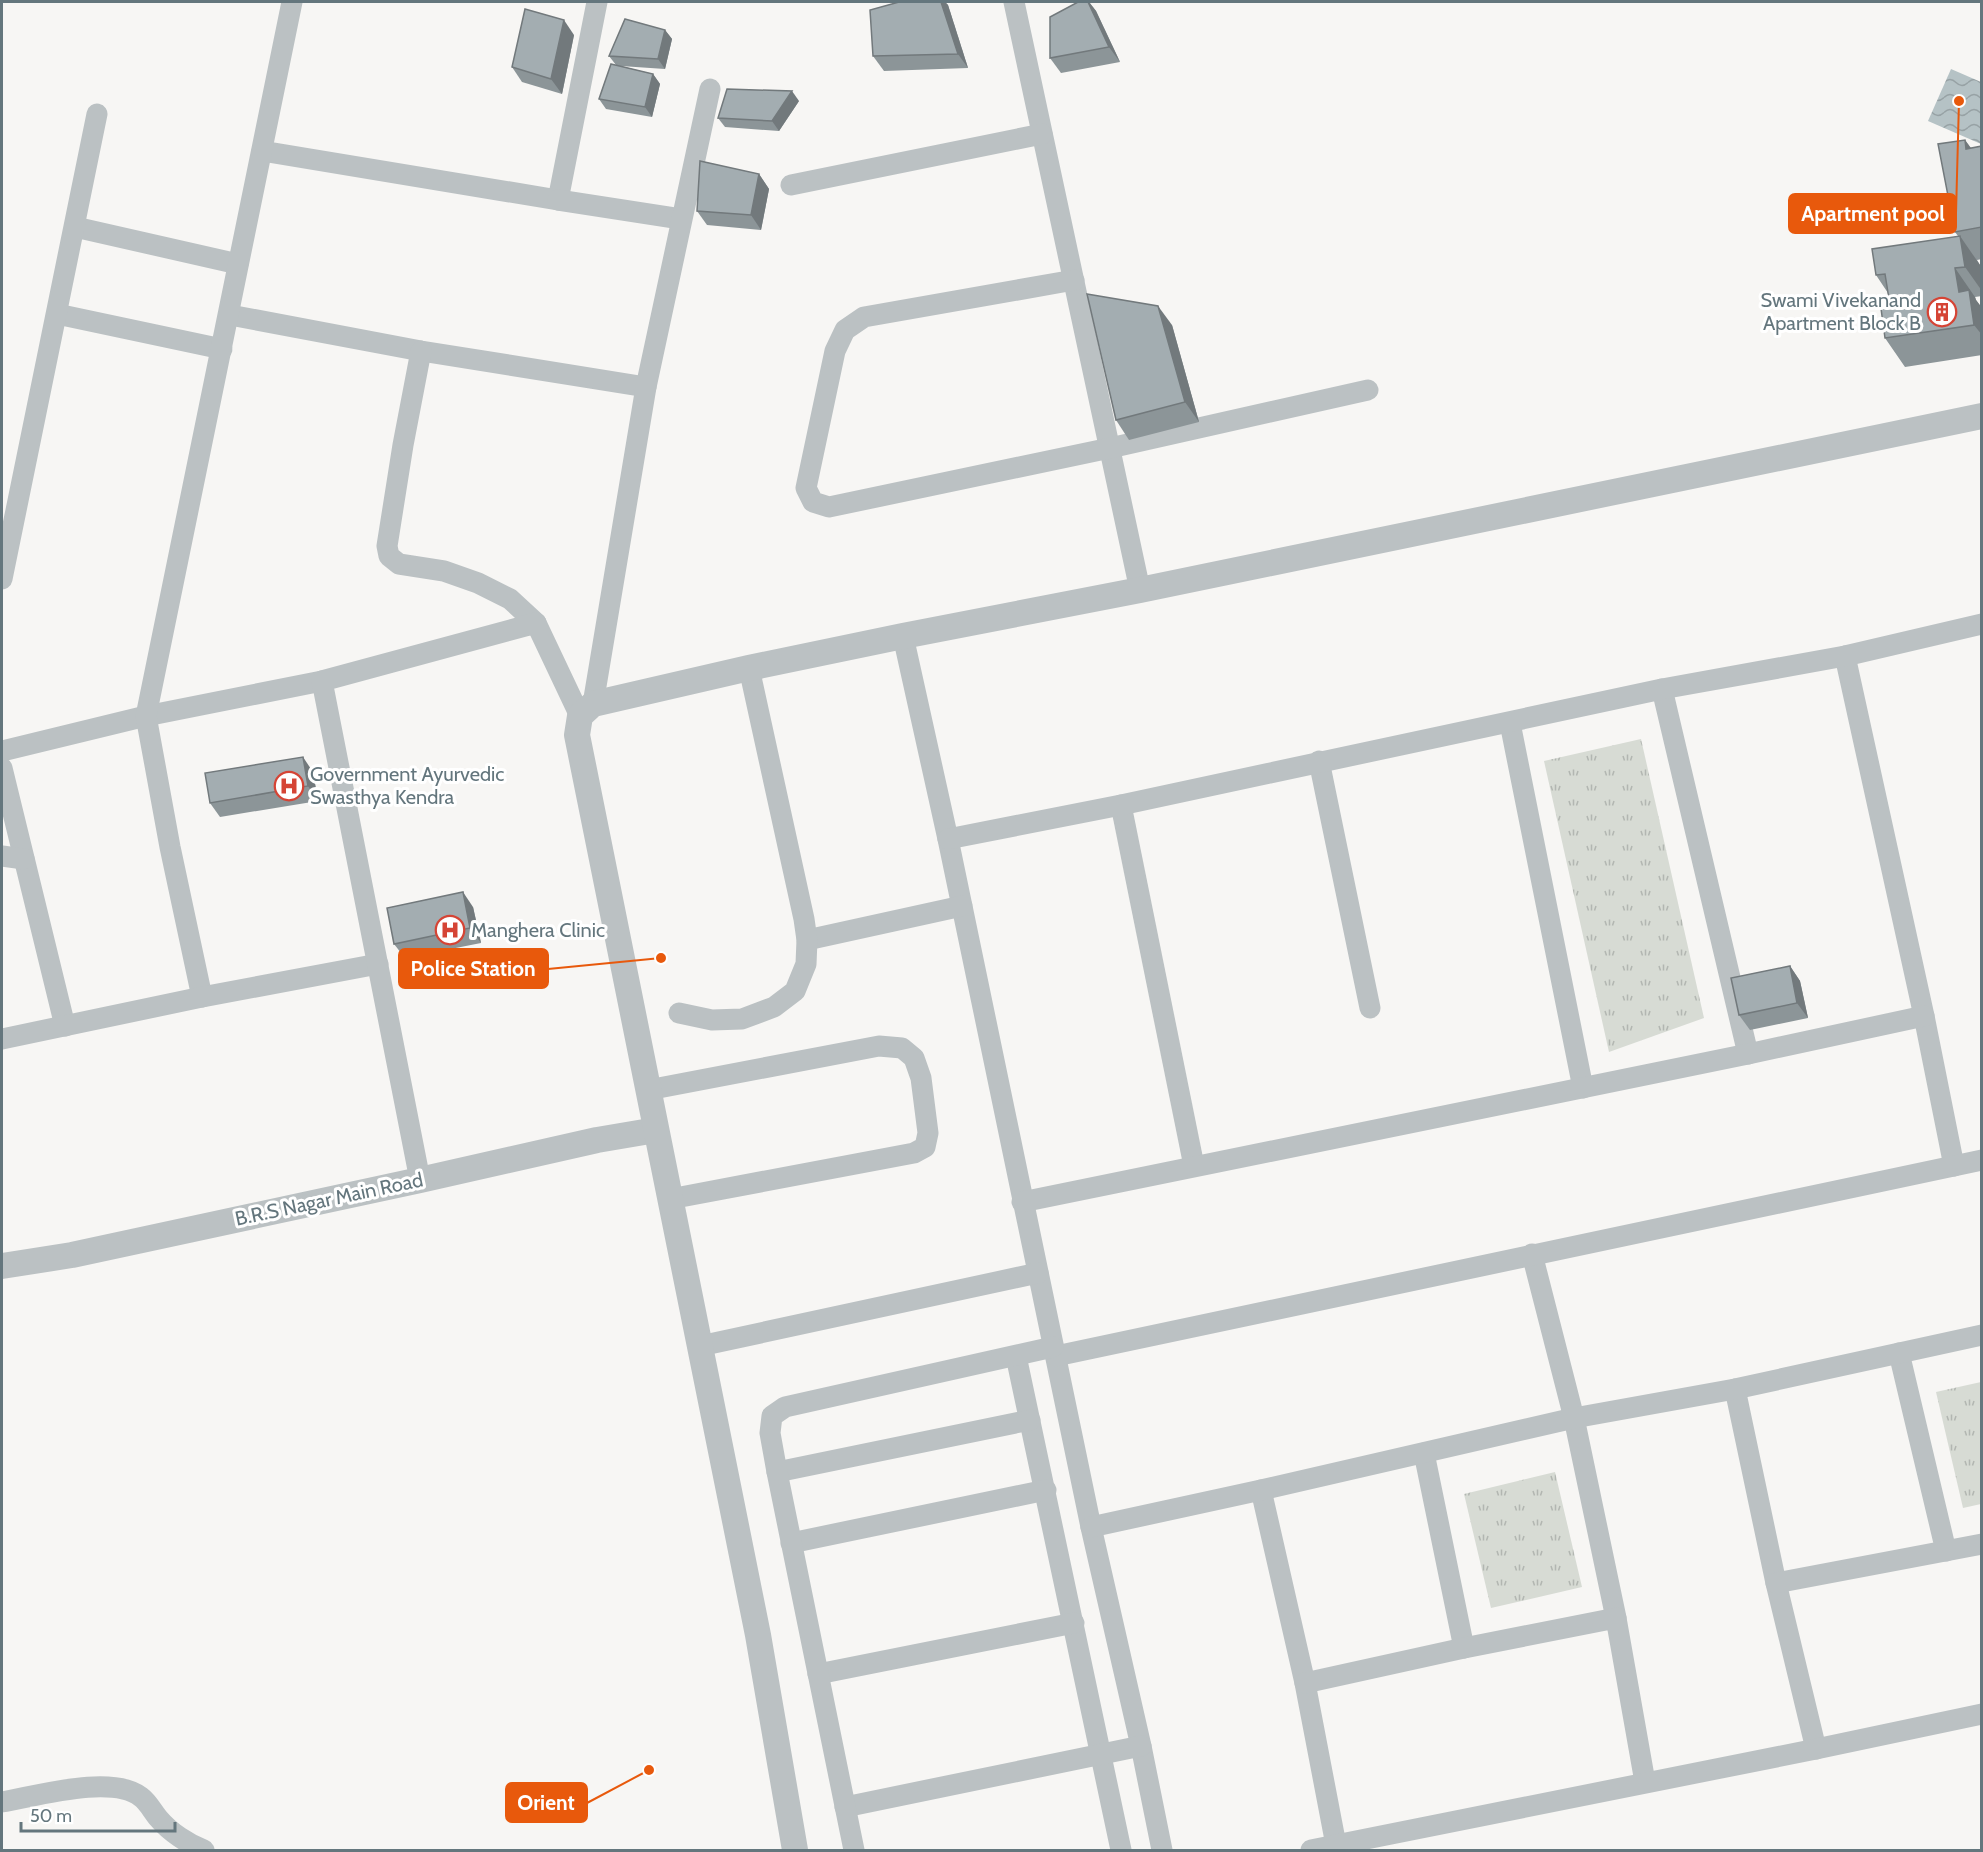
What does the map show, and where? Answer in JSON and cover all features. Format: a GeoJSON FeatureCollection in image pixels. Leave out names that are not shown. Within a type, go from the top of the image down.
{"type":"FeatureCollection","features":[{"type":"Feature","properties":{"kind":"street"},"geometry":{"type":"LineString","coordinates":[[202,997],[170,847],[146,716],[230,315],[238,264],[292,2]]}},
{"type":"Feature","properties":{"kind":"street"},"geometry":{"type":"LineString","coordinates":[[558,200],[596,2],[592,2]]}},
{"type":"Feature","properties":{"kind":"street"},"geometry":{"type":"LineString","coordinates":[[1014,2],[1140,590]]}},
{"type":"Feature","properties":{"kind":"street"},"geometry":{"type":"LineString","coordinates":[[710,89],[646,387],[586,710],[577,735],[758,1635],[795,1851]]}},
{"type":"Feature","properties":{"kind":"street"},"geometry":{"type":"LineString","coordinates":[[2,579],[97,114]]}},
{"type":"Feature","properties":{"kind":"street"},"geometry":{"type":"LineString","coordinates":[[791,185],[1042,134]]}},
{"type":"Feature","properties":{"kind":"street"},"geometry":{"type":"LineString","coordinates":[[262,151],[681,219]]}},
{"type":"Feature","properties":{"kind":"street"},"geometry":{"type":"LineString","coordinates":[[75,227],[238,264]]}},
{"type":"Feature","properties":{"kind":"street"},"geometry":{"type":"LineString","coordinates":[[1074,280],[864,316],[845,330],[835,351],[806,488],[813,502],[829,507],[1110,448],[1368,390]]}},
{"type":"Feature","properties":{"kind":"street"},"geometry":{"type":"LineString","coordinates":[[57,314],[222,350]]}},
{"type":"Feature","properties":{"kind":"street"},"geometry":{"type":"LineString","coordinates":[[230,315],[421,351],[646,387]]}},
{"type":"Feature","properties":{"kind":"street"},"geometry":{"type":"LineString","coordinates":[[421,351],[387,546],[389,556],[399,564],[444,571],[478,583],[510,599],[536,623],[586,710]]}},
{"type":"Feature","properties":{"kind":"street"},"geometry":{"type":"LineString","coordinates":[[586,710],[749,668],[1140,590],[1982,416]]}},
{"type":"Feature","properties":{"kind":"street"},"geometry":{"type":"LineString","coordinates":[[2,751],[146,716],[322,681],[536,623]]}},
{"type":"Feature","properties":{"kind":"street"},"geometry":{"type":"LineString","coordinates":[[948,839],[1510,723],[1662,689],[1845,656],[1982,624]]}},
{"type":"Feature","properties":{"kind":"street"},"geometry":{"type":"LineString","coordinates":[[903,636],[948,839],[1091,1527],[1141,1746],[1162,1851]]}},
{"type":"Feature","properties":{"kind":"street"},"geometry":{"type":"LineString","coordinates":[[1845,656],[1924,1016],[1954,1166]]}},
{"type":"Feature","properties":{"kind":"street"},"geometry":{"type":"LineString","coordinates":[[679,1013],[712,1020],[742,1019],[774,1007],[795,991],[806,964],[807,940],[749,668]]}},
{"type":"Feature","properties":{"kind":"street"},"geometry":{"type":"LineString","coordinates":[[322,681],[420,1180]]}},
{"type":"Feature","properties":{"kind":"street"},"geometry":{"type":"LineString","coordinates":[[1662,689],[1748,1054]]}},
{"type":"Feature","properties":{"kind":"street"},"geometry":{"type":"LineString","coordinates":[[1510,723],[1583,1088]]}},
{"type":"Feature","properties":{"kind":"street"},"geometry":{"type":"LineString","coordinates":[[1318,761],[1370,1008]]}},
{"type":"Feature","properties":{"kind":"street"},"geometry":{"type":"LineString","coordinates":[[2,768],[65,1026]]}},
{"type":"Feature","properties":{"kind":"street"},"geometry":{"type":"LineString","coordinates":[[1121,804],[1194,1166]]}},
{"type":"Feature","properties":{"kind":"street"},"geometry":{"type":"LineString","coordinates":[[2,856],[24,859]]}},
{"type":"Feature","properties":{"kind":"street"},"geometry":{"type":"LineString","coordinates":[[807,940],[962,906]]}},
{"type":"Feature","properties":{"kind":"street"},"geometry":{"type":"LineString","coordinates":[[2,1040],[202,997],[378,964]]}},
{"type":"Feature","properties":{"kind":"street"},"geometry":{"type":"LineString","coordinates":[[1022,1202],[1924,1016]]}},
{"type":"Feature","properties":{"kind":"street"},"geometry":{"type":"LineString","coordinates":[[648,1090],[879,1046],[902,1048],[914,1058],[921,1078],[928,1132],[925,1147],[914,1154],[670,1199]]}},
{"type":"Feature","properties":{"kind":"street","name":"B.R.S Nagar Main Road"},"geometry":{"type":"LineString","coordinates":[[2,1266],[72,1255],[597,1140],[656,1130]]}},
{"type":"Feature","properties":{"kind":"street"},"geometry":{"type":"LineString","coordinates":[[854,1851],[770,1433],[772,1416],[785,1407],[1016,1356],[1054,1352],[1982,1160]]}},
{"type":"Feature","properties":{"kind":"street"},"geometry":{"type":"LineString","coordinates":[[1532,1254],[1574,1418],[1616,1618],[1645,1782]]}},
{"type":"Feature","properties":{"kind":"street"},"geometry":{"type":"LineString","coordinates":[[700,1346],[1038,1273]]}},
{"type":"Feature","properties":{"kind":"street"},"geometry":{"type":"LineString","coordinates":[[1091,1527],[1574,1418],[1735,1389],[1982,1335]]}},
{"type":"Feature","properties":{"kind":"street"},"geometry":{"type":"LineString","coordinates":[[1899,1353],[1946,1551]]}},
{"type":"Feature","properties":{"kind":"street"},"geometry":{"type":"LineString","coordinates":[[1016,1356],[1121,1851]]}},
{"type":"Feature","properties":{"kind":"street"},"geometry":{"type":"LineString","coordinates":[[1735,1389],[1776,1583],[1816,1749]]}},
{"type":"Feature","properties":{"kind":"street"},"geometry":{"type":"LineString","coordinates":[[777,1472],[1030,1420]]}},
{"type":"Feature","properties":{"kind":"street"},"geometry":{"type":"LineString","coordinates":[[1424,1453],[1464,1648]]}},
{"type":"Feature","properties":{"kind":"street"},"geometry":{"type":"LineString","coordinates":[[791,1543],[1046,1490]]}},
{"type":"Feature","properties":{"kind":"street"},"geometry":{"type":"LineString","coordinates":[[1261,1490],[1305,1683],[1336,1845]]}},
{"type":"Feature","properties":{"kind":"street"},"geometry":{"type":"LineString","coordinates":[[1776,1583],[1982,1544]]}},
{"type":"Feature","properties":{"kind":"street"},"geometry":{"type":"LineString","coordinates":[[1305,1683],[1616,1618]]}},
{"type":"Feature","properties":{"kind":"street"},"geometry":{"type":"LineString","coordinates":[[818,1674],[1074,1623]]}},
{"type":"Feature","properties":{"kind":"street"},"geometry":{"type":"LineString","coordinates":[[1311,1851],[1982,1714]]}},
{"type":"Feature","properties":{"kind":"street"},"geometry":{"type":"LineString","coordinates":[[845,1807],[1141,1746]]}},
{"type":"Feature","properties":{"kind":"street"},"geometry":{"type":"LineString","coordinates":[[2,1802],[97,1785],[123,1788],[142,1797],[161,1822],[191,1845],[204,1851]]}},
{"type":"Feature","properties":{"kind":"green space"},"geometry":{"type":"Polygon","coordinates":[[[1641,739],[1704,1018],[1609,1052],[1544,761],[1641,739]]]}},
{"type":"Feature","properties":{"kind":"green space"},"geometry":{"type":"Polygon","coordinates":[[[1981,1382],[1981,1504],[1963,1508],[1936,1392],[1981,1382]]]}},
{"type":"Feature","properties":{"kind":"green space"},"geometry":{"type":"Polygon","coordinates":[[[1555,1472],[1582,1587],[1491,1608],[1464,1494],[1555,1472]]]}},
{"type":"Feature","properties":{"kind":"water"},"geometry":{"type":"Polygon","coordinates":[[[1951,69],[1981,82],[1981,144],[1928,121],[1951,69]]]}},
{"type":"Feature","properties":{"kind":"building"},"geometry":{"type":"Polygon","coordinates":[[[899,2],[941,2],[958,54],[873,56],[870,10],[899,2]]]}},
{"type":"Feature","properties":{"kind":"building"},"geometry":{"type":"Polygon","coordinates":[[[1078,2],[1088,2],[1109,47],[1050,58],[1050,17],[1078,2]]]}},
{"type":"Feature","properties":{"kind":"building"},"geometry":{"type":"Polygon","coordinates":[[[525,9],[564,20],[551,79],[512,67],[525,9]]]}},
{"type":"Feature","properties":{"kind":"building"},"geometry":{"type":"Polygon","coordinates":[[[625,19],[665,30],[658,59],[609,56],[625,19]]]}},
{"type":"Feature","properties":{"kind":"building"},"geometry":{"type":"Polygon","coordinates":[[[611,64],[653,74],[645,107],[599,99],[611,64]]]}},
{"type":"Feature","properties":{"kind":"building"},"geometry":{"type":"Polygon","coordinates":[[[727,89],[792,91],[772,121],[718,118],[727,89]]]}},
{"type":"Feature","properties":{"kind":"building"},"geometry":{"type":"Polygon","coordinates":[[[1965,140],[1966,149],[1982,146],[1982,227],[1955,232],[1938,144],[1965,140]]]}},
{"type":"Feature","properties":{"kind":"building"},"geometry":{"type":"Polygon","coordinates":[[[700,161],[759,174],[751,215],[697,211],[700,161]]]}},
{"type":"Feature","properties":{"kind":"building"},"geometry":{"type":"Polygon","coordinates":[[[1960,236],[1965,267],[1955,268],[1959,292],[1969,290],[1974,325],[1885,338],[1880,301],[1889,299],[1885,274],[1876,275],[1872,249],[1960,236]]]}},
{"type":"Feature","properties":{"kind":"building"},"geometry":{"type":"Polygon","coordinates":[[[1087,294],[1158,306],[1185,402],[1116,420],[1087,294]]]}},
{"type":"Feature","properties":{"kind":"building"},"geometry":{"type":"Polygon","coordinates":[[[303,757],[308,786],[210,803],[205,773],[303,757]]]}},
{"type":"Feature","properties":{"kind":"building"},"geometry":{"type":"Polygon","coordinates":[[[463,892],[470,928],[394,944],[387,908],[463,892]]]}},
{"type":"Feature","properties":{"kind":"building"},"geometry":{"type":"Polygon","coordinates":[[[1790,966],[1797,1003],[1739,1015],[1731,978],[1790,966]]]}},
{"type":"Feature","properties":{"kind":"place","name":"Apartment pool"},"geometry":{"type":"Point","coordinates":[1959,101]}},
{"type":"Feature","properties":{"kind":"place","name":"Swami Vivekanand Apartment Block B"},"geometry":{"type":"Point","coordinates":[1942,312]}},
{"type":"Feature","properties":{"kind":"place","name":"Government Ayurvedic Swasthya Kendra"},"geometry":{"type":"Point","coordinates":[289,786]}},
{"type":"Feature","properties":{"kind":"place","name":"Manghera Clinic"},"geometry":{"type":"Point","coordinates":[450,930]}},
{"type":"Feature","properties":{"kind":"place","name":"Police Station"},"geometry":{"type":"Point","coordinates":[661,958]}},
{"type":"Feature","properties":{"kind":"place","name":"Orient"},"geometry":{"type":"Point","coordinates":[649,1770]}}]}
